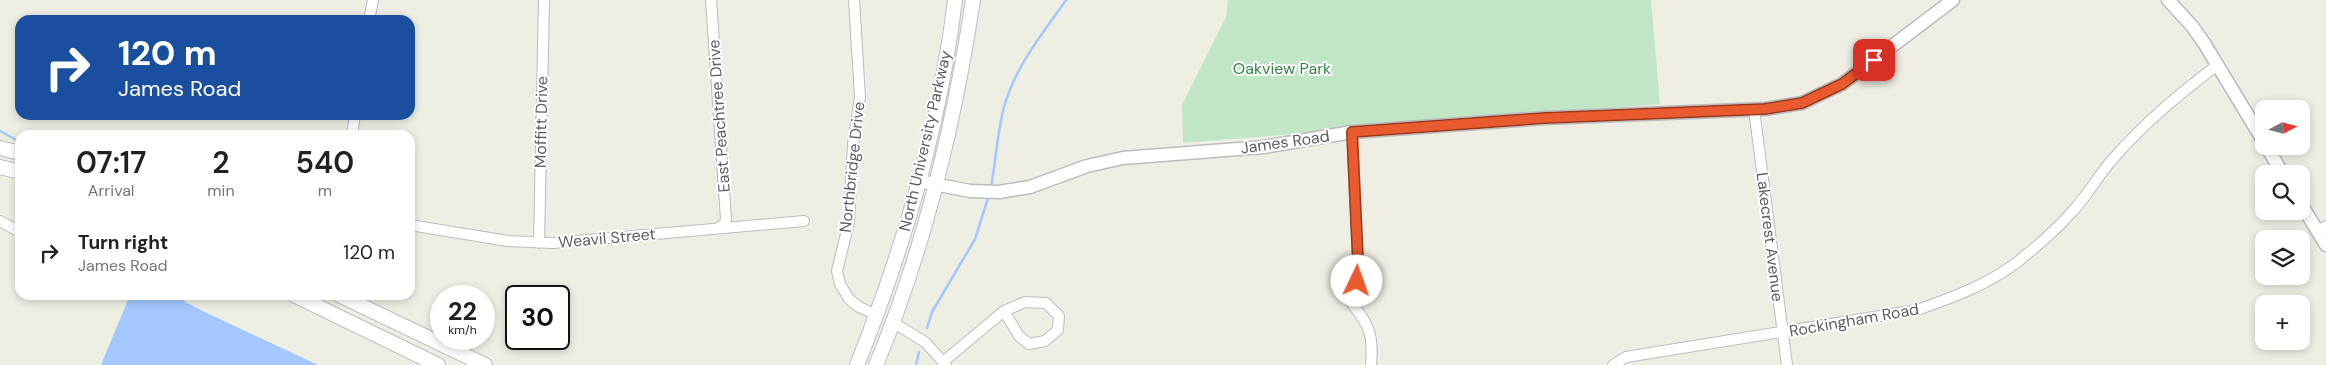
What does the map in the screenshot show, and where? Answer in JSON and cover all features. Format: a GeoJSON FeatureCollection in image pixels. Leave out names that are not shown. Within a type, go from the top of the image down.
{"type":"FeatureCollection","features":[{"type":"Feature","properties":{"kind":"main road","name":"North University Parkway"},"geometry":{"type":"LineString","coordinates":[[857,365],[877,315],[920,181],[943,76],[955,0]]}},
{"type":"Feature","properties":{"kind":"main road","name":"North University Parkway"},"geometry":{"type":"LineString","coordinates":[[876,365],[894,323],[936,184],[954,109],[973,0]]}},
{"type":"Feature","properties":{"kind":"main road"},"geometry":{"type":"LineString","coordinates":[[0,148],[15,152]]}},
{"type":"Feature","properties":{"kind":"main road"},"geometry":{"type":"LineString","coordinates":[[0,167],[15,171]]}},
{"type":"Feature","properties":{"kind":"main road"},"geometry":{"type":"LineString","coordinates":[[304,300],[438,365]]}},
{"type":"Feature","properties":{"kind":"main road"},"geometry":{"type":"LineString","coordinates":[[349,300],[485,365]]}},
{"type":"Feature","properties":{"kind":"street"},"geometry":{"type":"LineString","coordinates":[[370,15],[373,0]]}},
{"type":"Feature","properties":{"kind":"street","name":"Moffitt Drive"},"geometry":{"type":"LineString","coordinates":[[539,243],[544,0]]}},
{"type":"Feature","properties":{"kind":"street","name":"East Peachtree Drive"},"geometry":{"type":"LineString","coordinates":[[712,0],[726,219],[725,223],[718,228]]}},
{"type":"Feature","properties":{"kind":"street","name":"Northbridge Drive"},"geometry":{"type":"LineString","coordinates":[[854,0],[860,97],[853,144],[849,222],[837,271],[840,284],[849,298],[859,307],[877,315]]}},
{"type":"Feature","properties":{"kind":"street","name":"James Road"},"geometry":{"type":"LineString","coordinates":[[920,181],[981,192],[1015,191],[1040,184],[1087,166],[1123,158],[1264,146],[1352,132],[1545,118],[1754,110],[1802,103],[1842,84],[1953,0]]}},
{"type":"Feature","properties":{"kind":"street"},"geometry":{"type":"LineString","coordinates":[[2168,0],[2192,26],[2255,128]]}},
{"type":"Feature","properties":{"kind":"street","name":"Rockingham Road"},"geometry":{"type":"LineString","coordinates":[[1613,365],[1626,357],[1917,310],[1967,291],[2015,264],[2071,214],[2110,161],[2148,120],[2216,66]]}},
{"type":"Feature","properties":{"kind":"street","name":"Lakecrest Avenue"},"geometry":{"type":"LineString","coordinates":[[1754,110],[1786,365]]}},
{"type":"Feature","properties":{"kind":"street"},"geometry":{"type":"LineString","coordinates":[[1352,132],[1358,262],[1357,281],[1348,298],[1367,324],[1373,344],[1371,365]]}},
{"type":"Feature","properties":{"kind":"street"},"geometry":{"type":"LineString","coordinates":[[2310,214],[2322,228],[2326,245]]}},
{"type":"Feature","properties":{"kind":"street"},"geometry":{"type":"LineString","coordinates":[[0,221],[15,229]]}},
{"type":"Feature","properties":{"kind":"street","name":"Weavil Street"},"geometry":{"type":"LineString","coordinates":[[415,225],[508,240],[539,243],[598,240],[804,221]]}},
{"type":"Feature","properties":{"kind":"street"},"geometry":{"type":"LineString","coordinates":[[894,323],[926,342],[944,364],[1004,311],[1025,302],[1046,303],[1059,316],[1058,330],[1045,341],[1029,344],[1019,336],[1004,311]]}},
{"type":"Feature","properties":{"kind":"green space","name":"Oakview Park"},"geometry":{"type":"Polygon","coordinates":[[[1228,0],[1651,0],[1660,104],[1183,143],[1182,105],[1226,17],[1228,0]]]}},
{"type":"Feature","properties":{"kind":"water"},"geometry":{"type":"Polygon","coordinates":[[[128,300],[184,300],[209,314],[318,365],[101,365],[128,300]]]}},
{"type":"Feature","properties":{"kind":"waterway"},"geometry":{"type":"LineString","coordinates":[[991,187],[1004,107],[1015,77],[1030,51],[1066,0]]}},
{"type":"Feature","properties":{"kind":"waterway"},"geometry":{"type":"LineString","coordinates":[[0,131],[15,139]]}},
{"type":"Feature","properties":{"kind":"waterway"},"geometry":{"type":"LineString","coordinates":[[927,328],[932,312],[975,239],[989,195]]}},
{"type":"Feature","properties":{"kind":"waterway"},"geometry":{"type":"LineString","coordinates":[[916,365],[919,352]]}},
{"type":"Feature","properties":{"kind":"route"},"geometry":{"type":"LineString","coordinates":[[1357,281],[1358,262],[1352,132],[1545,118],[1765,109],[1802,103],[1842,84],[1874,60]]}}]}
